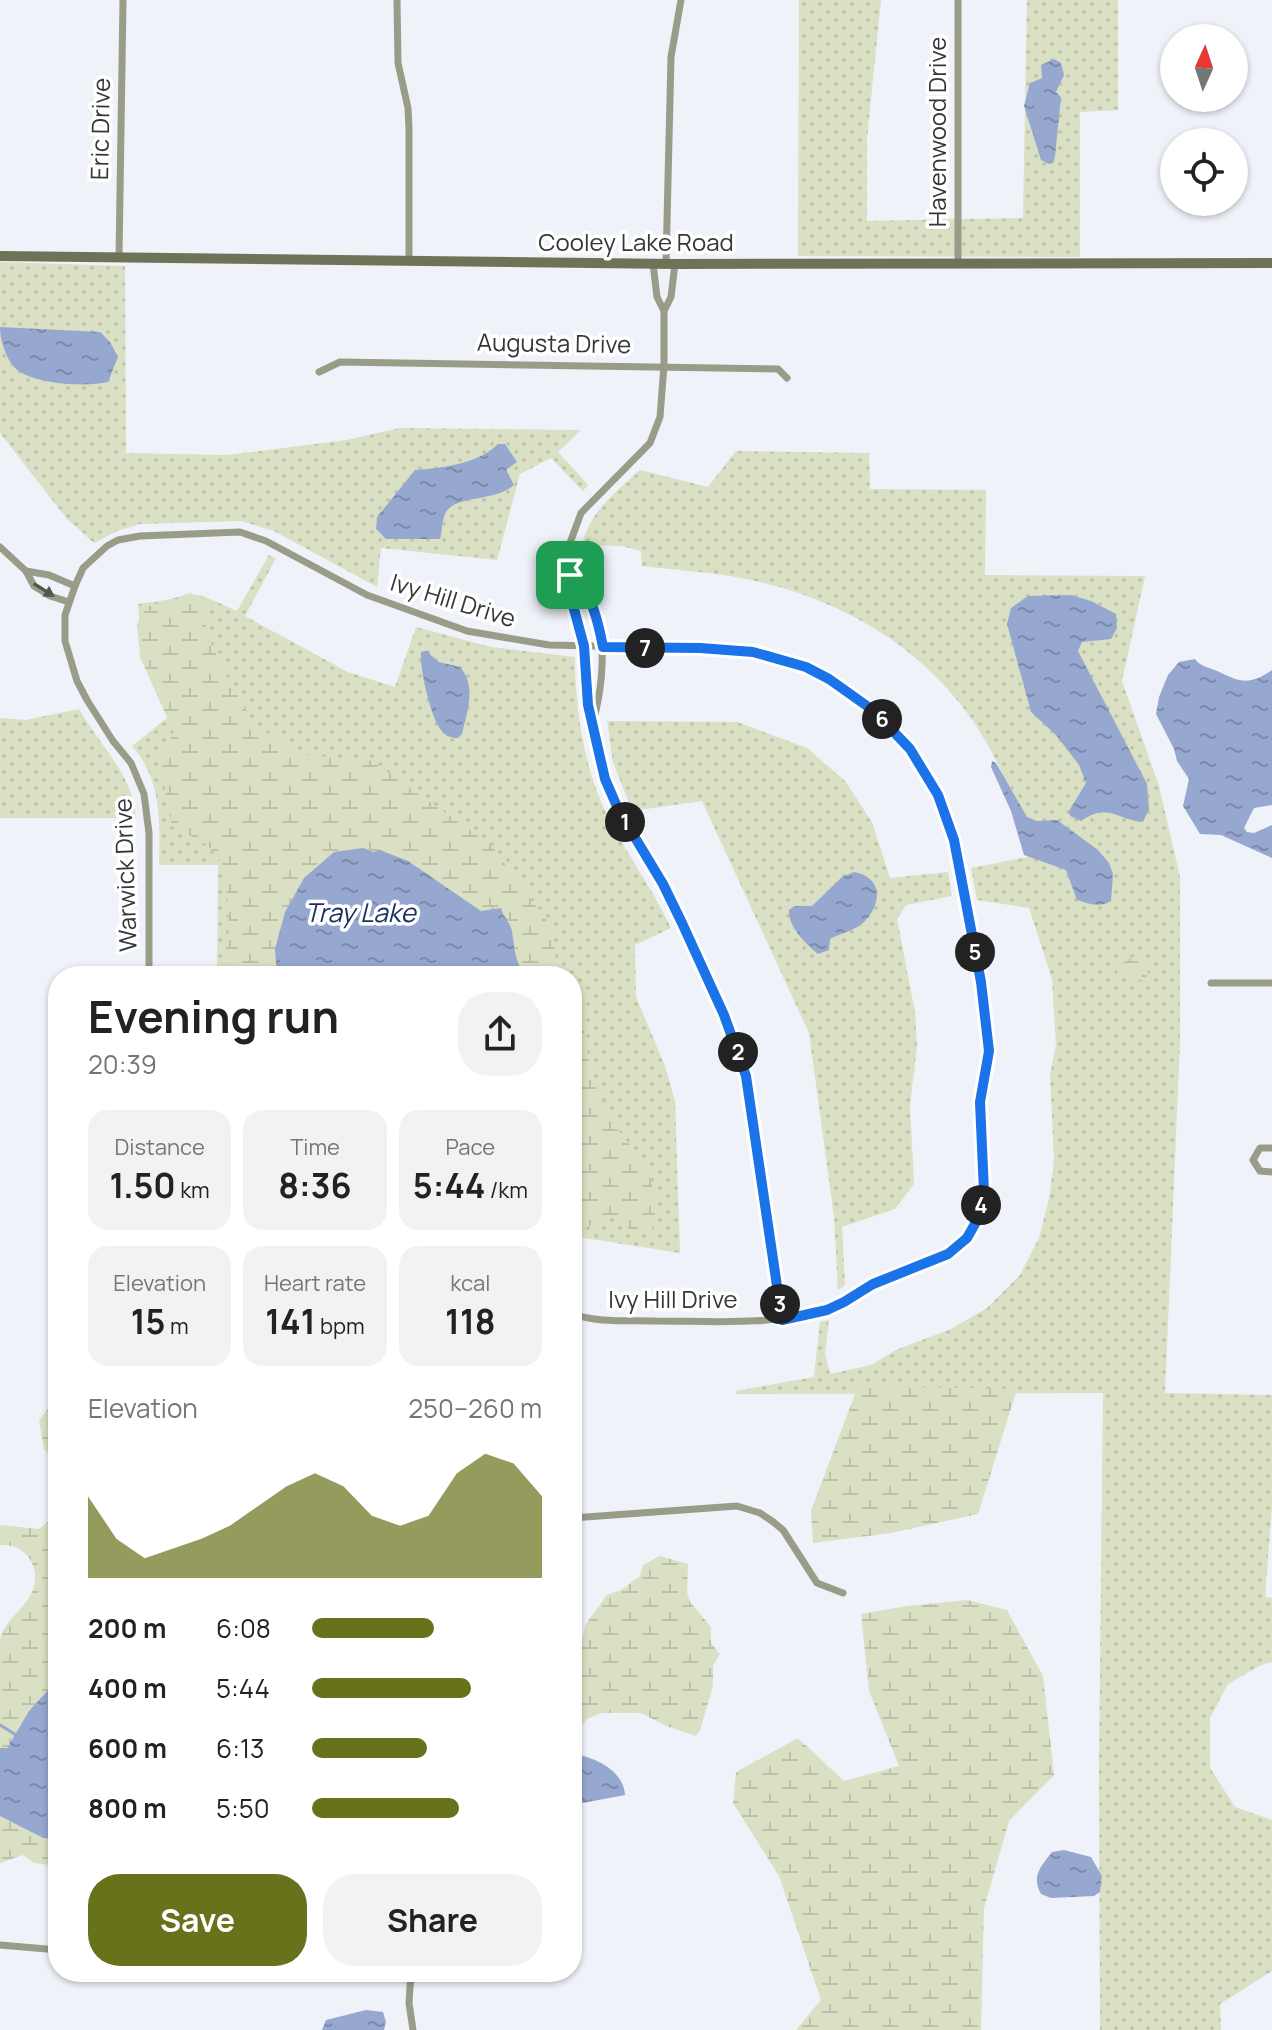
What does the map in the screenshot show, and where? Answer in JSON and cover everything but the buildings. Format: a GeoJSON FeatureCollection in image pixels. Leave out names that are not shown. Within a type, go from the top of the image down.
{"type":"FeatureCollection","features":[{"type":"Feature","properties":{"kind":"street","name":"Eric Drive"},"geometry":{"type":"LineString","coordinates":[[119,258],[123,0]]}},
{"type":"Feature","properties":{"kind":"street"},"geometry":{"type":"LineString","coordinates":[[397,0],[398,63],[408,108],[409,129],[409,261]]}},
{"type":"Feature","properties":{"kind":"street"},"geometry":{"type":"LineString","coordinates":[[681,0],[671,57],[671,297],[664,311],[662,405],[655,432],[640,455],[581,513],[570,543],[568,587],[584,646],[586,690],[605,779],[619,811],[663,884],[682,923],[724,1015],[746,1076],[782,1320]]}},
{"type":"Feature","properties":{"kind":"street","name":"Havenwood Drive"},"geometry":{"type":"LineString","coordinates":[[958,0],[958,264]]}},
{"type":"Feature","properties":{"kind":"street","name":"Cooley Lake Road"},"geometry":{"type":"LineString","coordinates":[[0,256],[671,264],[1272,263]]}},
{"type":"Feature","properties":{"kind":"street"},"geometry":{"type":"LineString","coordinates":[[653,263],[657,297],[664,311]]}},
{"type":"Feature","properties":{"kind":"street","name":"Augusta Drive"},"geometry":{"type":"LineString","coordinates":[[319,372],[340,362],[664,365],[778,369],[787,378]]}},
{"type":"Feature","properties":{"kind":"street","name":"Ivy Hill Drive"},"geometry":{"type":"LineString","coordinates":[[69,602],[90,560],[118,540],[157,535],[240,532],[266,541],[356,590],[438,622],[518,642],[753,652],[806,667],[829,679],[874,711],[910,749],[938,795],[954,840],[981,982],[989,1051],[980,1102],[984,1192],[976,1222],[967,1238],[948,1254],[873,1284],[827,1310],[782,1320],[598,1320],[582,1316]]}},
{"type":"Feature","properties":{"kind":"street"},"geometry":{"type":"LineString","coordinates":[[0,547],[26,571],[34,586],[50,596],[69,602]]}},
{"type":"Feature","properties":{"kind":"street"},"geometry":{"type":"LineString","coordinates":[[26,571],[49,575],[75,586]]}},
{"type":"Feature","properties":{"kind":"street"},"geometry":{"type":"LineString","coordinates":[[570,575],[581,584],[591,604],[603,647],[602,681],[592,723]]}},
{"type":"Feature","properties":{"kind":"street","name":"Warwick Drive"},"geometry":{"type":"LineString","coordinates":[[69,602],[65,615],[65,641],[77,681],[96,715],[131,763],[144,794],[149,833],[149,966]]}},
{"type":"Feature","properties":{"kind":"street"},"geometry":{"type":"LineString","coordinates":[[1211,983],[1272,983]]}},
{"type":"Feature","properties":{"kind":"street"},"geometry":{"type":"LineString","coordinates":[[1272,1148],[1260,1148],[1253,1160],[1260,1171],[1272,1172]]}},
{"type":"Feature","properties":{"kind":"street"},"geometry":{"type":"LineString","coordinates":[[582,1517],[695,1508],[737,1506],[748,1509],[760,1513],[783,1530],[817,1583],[843,1593]]}},
{"type":"Feature","properties":{"kind":"street"},"geometry":{"type":"LineString","coordinates":[[0,1945],[48,1949]]}},
{"type":"Feature","properties":{"kind":"street"},"geometry":{"type":"LineString","coordinates":[[410,1982],[409,2003],[413,2030]]}},
{"type":"Feature","properties":{"kind":"green space"},"geometry":{"type":"Polygon","coordinates":[[[799,0],[881,0],[867,139],[867,221],[1023,218],[1027,0],[1118,0],[1118,110],[1080,112],[1080,257],[798,256],[799,0]]]}},
{"type":"Feature","properties":{"kind":"green space"},"geometry":{"type":"Polygon","coordinates":[[[0,262],[125,266],[126,453],[227,455],[347,440],[399,428],[581,430],[558,452],[588,485],[583,491],[551,458],[520,474],[497,560],[381,548],[377,587],[274,531],[241,521],[140,524],[94,543],[67,519],[0,433],[0,262]]]}},
{"type":"Feature","properties":{"kind":"green space"},"geometry":{"type":"Polygon","coordinates":[[[736,451],[869,453],[870,489],[986,490],[985,575],[1145,576],[1122,681],[1159,786],[1180,877],[1180,1041],[1165,1393],[1272,1395],[1272,1506],[1265,1597],[1272,1598],[1272,1662],[1228,1684],[1210,1718],[1210,1768],[1235,1807],[1272,1820],[1272,1971],[1220,2004],[1221,2030],[1100,2030],[1103,1393],[736,1394],[736,1391],[814,1377],[820,1322],[829,1320],[825,1353],[830,1374],[871,1365],[896,1350],[951,1329],[987,1308],[1020,1275],[1039,1238],[1049,1199],[1054,1162],[1050,1075],[1056,1045],[1052,979],[1029,908],[977,900],[971,868],[1028,857],[998,764],[978,728],[953,695],[925,666],[894,642],[860,620],[824,603],[746,579],[642,566],[641,551],[622,546],[582,545],[597,512],[640,470],[708,487],[736,451]]]}},
{"type":"Feature","properties":{"kind":"green space"},"geometry":{"type":"Polygon","coordinates":[[[269,555],[276,558],[245,616],[348,672],[395,687],[416,627],[491,647],[575,657],[583,743],[595,786],[612,825],[671,928],[635,945],[636,997],[665,1066],[675,1101],[680,1253],[582,1238],[582,966],[217,966],[218,865],[159,865],[159,817],[154,787],[142,759],[132,746],[178,709],[142,649],[138,604],[201,595],[237,611],[269,555]]]}},
{"type":"Feature","properties":{"kind":"green space"},"geometry":{"type":"Polygon","coordinates":[[[190,593],[207,600],[205,629],[223,670],[255,726],[307,755],[372,761],[491,845],[552,928],[557,966],[520,966],[512,949],[511,927],[503,916],[503,910],[495,907],[481,911],[421,869],[363,848],[324,858],[307,873],[285,912],[275,949],[276,966],[227,966],[228,908],[218,858],[210,848],[172,826],[159,758],[174,733],[140,657],[137,624],[147,607],[190,593]]]}},
{"type":"Feature","properties":{"kind":"green space"},"geometry":{"type":"Polygon","coordinates":[[[79,709],[122,774],[134,802],[136,818],[0,818],[0,718],[26,720],[79,709]]]}},
{"type":"Feature","properties":{"kind":"green space"},"geometry":{"type":"Polygon","coordinates":[[[607,721],[737,722],[807,748],[845,781],[872,822],[890,878],[948,872],[952,896],[906,905],[897,919],[915,1012],[917,1047],[910,1105],[914,1184],[895,1209],[842,1227],[845,1285],[838,1290],[834,1217],[809,1033],[702,801],[632,811],[613,762],[607,721]]]}},
{"type":"Feature","properties":{"kind":"green space"},"geometry":{"type":"Polygon","coordinates":[[[1133,957],[1142,958],[1149,965],[1146,978],[1137,981],[1121,977],[1117,972],[1122,964],[1133,957]]]}},
{"type":"Feature","properties":{"kind":"green space"},"geometry":{"type":"Polygon","coordinates":[[[582,1019],[592,1080],[615,1126],[650,1171],[656,1209],[651,1233],[631,1230],[611,1216],[593,1226],[582,1224],[582,1019]]]}},
{"type":"Feature","properties":{"kind":"green space"},"geometry":{"type":"Polygon","coordinates":[[[858,1386],[1017,1389],[978,1514],[891,1533],[813,1543],[811,1511],[858,1386]]]}},
{"type":"Feature","properties":{"kind":"green space"},"geometry":{"type":"Polygon","coordinates":[[[48,1409],[48,1453],[44,1449],[39,1420],[48,1409]]]}},
{"type":"Feature","properties":{"kind":"green space"},"geometry":{"type":"Polygon","coordinates":[[[48,1522],[48,1690],[29,1711],[7,1748],[0,1748],[1,1635],[30,1596],[35,1577],[31,1560],[25,1554],[10,1546],[0,1545],[0,1525],[39,1529],[48,1522]]]}},
{"type":"Feature","properties":{"kind":"green space"},"geometry":{"type":"Polygon","coordinates":[[[660,1556],[688,1564],[687,1592],[690,1602],[711,1627],[711,1643],[720,1654],[713,1666],[713,1685],[696,1736],[641,1713],[601,1713],[582,1725],[582,1638],[586,1624],[607,1595],[621,1590],[640,1576],[643,1565],[660,1556]]]}},
{"type":"Feature","properties":{"kind":"green space"},"geometry":{"type":"Polygon","coordinates":[[[967,1600],[1007,1610],[1043,1676],[1054,1775],[1009,1821],[984,1908],[981,2030],[796,2030],[821,2000],[779,1876],[733,1803],[736,1772],[798,1738],[844,1781],[899,1766],[869,1691],[861,1614],[967,1600]]]}},
{"type":"Feature","properties":{"kind":"green space"},"geometry":{"type":"Polygon","coordinates":[[[0,1816],[48,1838],[48,1865],[34,1863],[23,1855],[0,1863],[0,1816]]]}},
{"type":"Feature","properties":{"kind":"water"},"geometry":{"type":"Polygon","coordinates":[[[1054,59],[1061,63],[1064,75],[1056,92],[1061,97],[1055,157],[1049,164],[1041,160],[1024,106],[1030,83],[1042,78],[1041,65],[1054,59]]]}},
{"type":"Feature","properties":{"kind":"water"},"geometry":{"type":"Polygon","coordinates":[[[0,327],[100,332],[118,357],[108,382],[74,384],[34,378],[23,374],[12,364],[4,349],[0,327]]]}},
{"type":"Feature","properties":{"kind":"water"},"geometry":{"type":"Polygon","coordinates":[[[498,444],[505,444],[517,462],[506,470],[514,485],[505,491],[450,508],[444,517],[440,539],[386,539],[376,529],[377,517],[415,470],[470,460],[498,444]]]}},
{"type":"Feature","properties":{"kind":"water"},"geometry":{"type":"Polygon","coordinates":[[[1071,595],[1116,614],[1117,628],[1111,639],[1082,642],[1078,651],[1147,784],[1149,809],[1143,822],[1105,812],[1090,815],[1081,821],[1070,816],[1069,811],[1086,783],[1079,765],[1056,735],[1031,712],[1007,624],[1011,608],[1028,596],[1071,595]]]}},
{"type":"Feature","properties":{"kind":"water"},"geometry":{"type":"Polygon","coordinates":[[[426,651],[439,662],[460,667],[465,674],[469,691],[468,709],[462,734],[458,738],[445,734],[433,715],[422,669],[421,652],[426,651]]]}},
{"type":"Feature","properties":{"kind":"water"},"geometry":{"type":"Polygon","coordinates":[[[1195,659],[1200,664],[1244,681],[1272,670],[1272,805],[1254,808],[1244,828],[1254,833],[1272,825],[1272,858],[1221,835],[1200,834],[1183,806],[1189,779],[1177,761],[1156,714],[1168,675],[1179,662],[1195,659]]]}},
{"type":"Feature","properties":{"kind":"water"},"geometry":{"type":"Polygon","coordinates":[[[992,761],[1027,817],[1037,821],[1057,820],[1098,850],[1109,863],[1113,874],[1111,901],[1098,905],[1077,900],[1066,870],[1024,855],[1011,811],[991,767],[992,761]]]}},
{"type":"Feature","properties":{"kind":"water","name":"Tray Lake"},"geometry":{"type":"Polygon","coordinates":[[[363,848],[373,852],[380,850],[408,861],[481,911],[501,908],[511,929],[520,966],[276,966],[275,949],[285,912],[304,878],[334,852],[363,848]]]}},
{"type":"Feature","properties":{"kind":"water"},"geometry":{"type":"Polygon","coordinates":[[[854,872],[870,879],[875,885],[875,906],[862,924],[830,939],[829,950],[818,954],[795,929],[789,910],[795,906],[812,906],[842,877],[854,872]]]}},
{"type":"Feature","properties":{"kind":"water"},"geometry":{"type":"Polygon","coordinates":[[[48,1690],[48,1838],[0,1816],[0,1748],[7,1748],[29,1711],[48,1690]]]}},
{"type":"Feature","properties":{"kind":"water"},"geometry":{"type":"Polygon","coordinates":[[[582,1756],[614,1772],[625,1795],[582,1803],[582,1756]]]}},
{"type":"Feature","properties":{"kind":"water"},"geometry":{"type":"Polygon","coordinates":[[[1064,1850],[1091,1857],[1102,1876],[1100,1892],[1094,1896],[1051,1898],[1041,1894],[1037,1876],[1044,1862],[1052,1852],[1064,1850]]]}},
{"type":"Feature","properties":{"kind":"water"},"geometry":{"type":"Polygon","coordinates":[[[366,2010],[383,2012],[386,2022],[384,2030],[322,2030],[326,2020],[366,2010]]]}},
{"type":"Feature","properties":{"kind":"waterway"},"geometry":{"type":"LineString","coordinates":[[0,1725],[16,1735]]}},
{"type":"Feature","properties":{"kind":"route"},"geometry":{"type":"LineString","coordinates":[[570,575],[581,584],[591,604],[603,647],[753,652],[806,667],[829,679],[874,711],[894,730],[925,770],[947,818],[981,982],[989,1051],[980,1102],[984,1192],[976,1222],[967,1238],[948,1254],[873,1284],[827,1310],[782,1320],[746,1076],[724,1015],[682,923],[663,884],[619,811],[605,779],[588,705],[584,646],[568,587],[570,575]]}}]}
